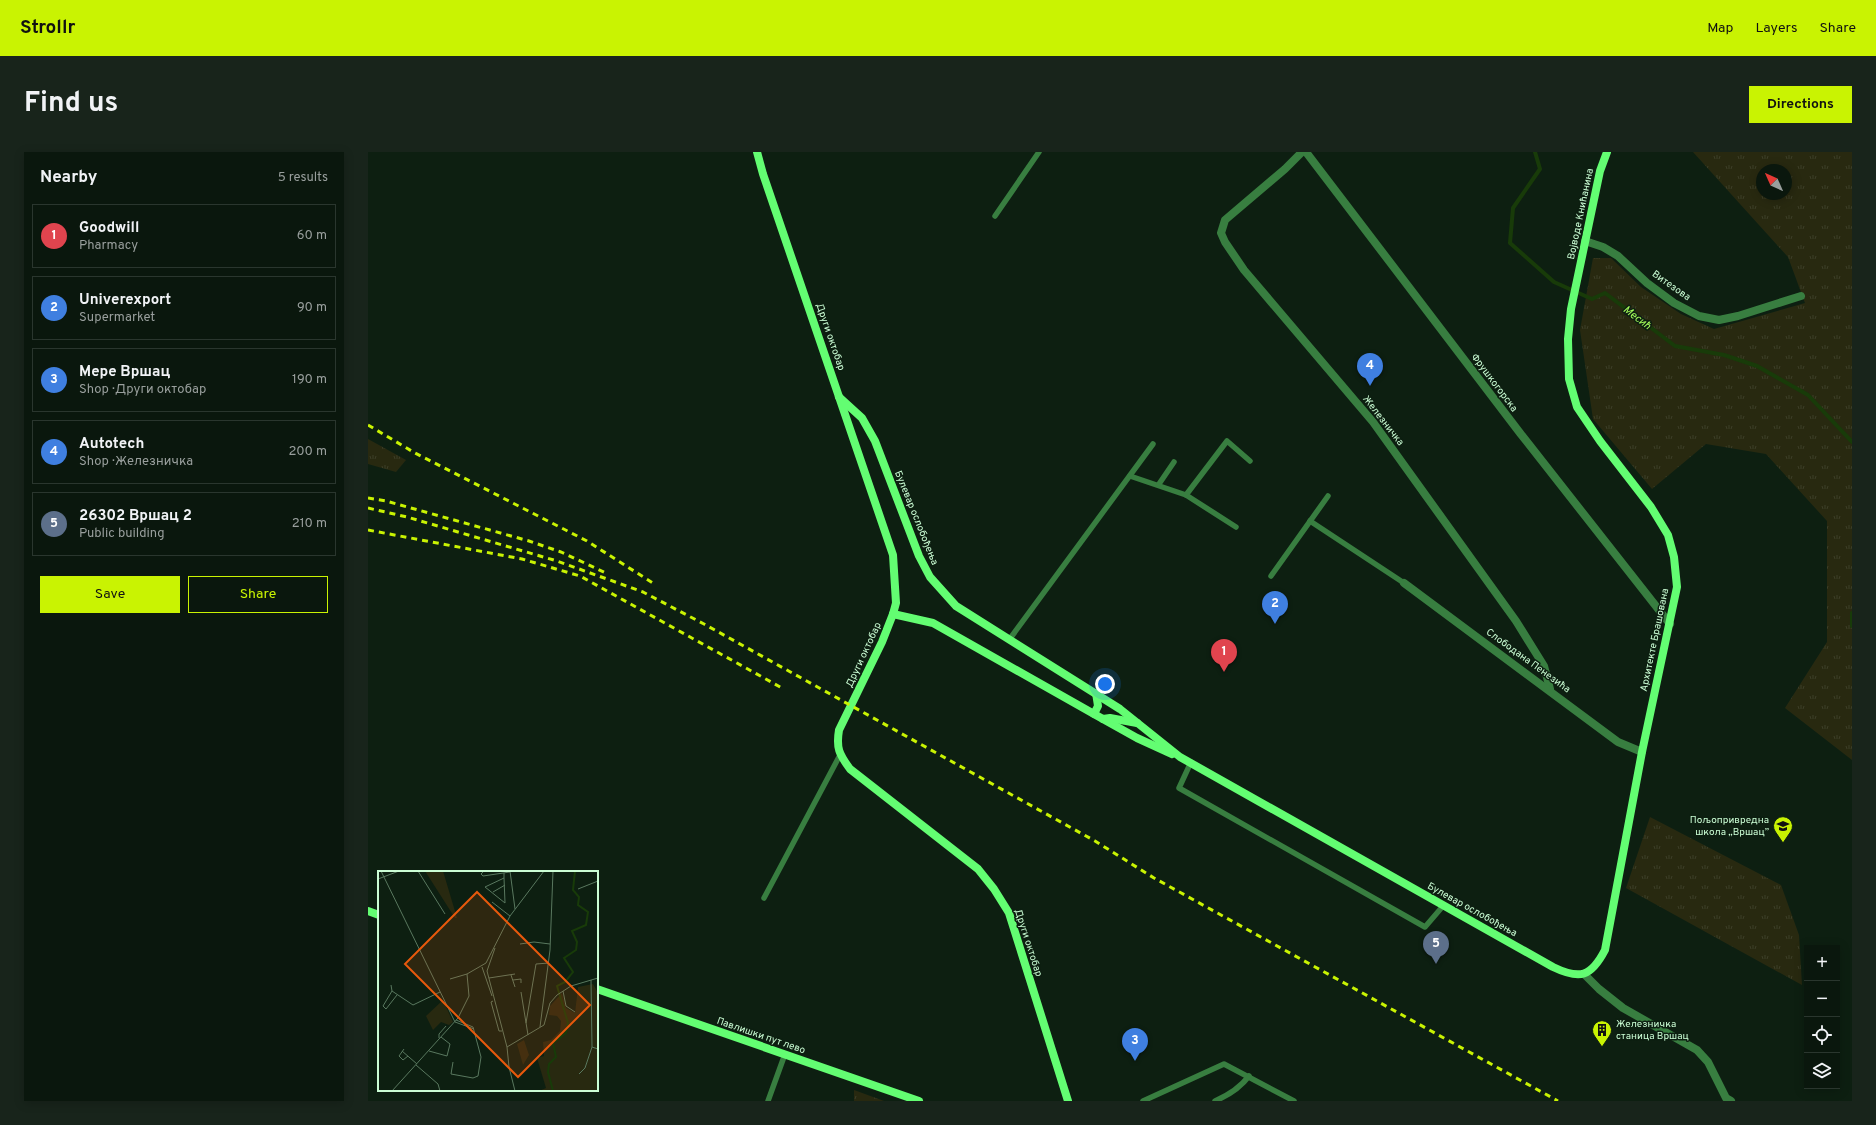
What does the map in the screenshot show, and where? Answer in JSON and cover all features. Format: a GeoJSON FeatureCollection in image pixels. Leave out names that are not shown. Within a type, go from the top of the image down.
{"type":"FeatureCollection","features":[{"type":"Feature","properties":{"kind":"street","name":"Други октобар"},"geometry":{"type":"LineString","coordinates":[[757,152],[763,174],[893,556],[896,603],[882,642],[839,730],[837,742],[840,755],[850,769],[978,870],[994,889],[1009,913],[1068,1101]]}},
{"type":"Feature","properties":{"kind":"street","name":"Железничка"},"geometry":{"type":"LineString","coordinates":[[1302,152],[1285,169],[1225,220],[1221,233],[1224,242],[1244,270],[1378,428],[1516,620],[1544,666],[1550,689]]}},
{"type":"Feature","properties":{"kind":"street","name":"Фрушкогорска"},"geometry":{"type":"LineString","coordinates":[[1306,152],[1520,433],[1670,624]]}},
{"type":"Feature","properties":{"kind":"street","name":"Војводе Книћанина"},"geometry":{"type":"LineString","coordinates":[[1577,281],[1584,241],[1600,171],[1607,152]]}},
{"type":"Feature","properties":{"kind":"street","name":"Витезова"},"geometry":{"type":"LineString","coordinates":[[1584,241],[1603,247],[1618,256],[1652,287],[1674,303],[1699,316],[1719,320],[1738,316],[1801,296]]}},
{"type":"Feature","properties":{"kind":"street","name":"Архитекте Брашована"},"geometry":{"type":"LineString","coordinates":[[1577,281],[1571,309],[1568,339],[1569,379],[1577,407],[1600,441],[1651,507],[1668,535],[1674,557],[1677,587],[1642,752],[1605,950],[1600,960],[1585,974]]}},
{"type":"Feature","properties":{"kind":"street","name":"Булевар ослобођења"},"geometry":{"type":"LineString","coordinates":[[839,397],[862,418],[875,441],[919,556],[930,578],[956,606],[1096,693],[1140,724],[1180,757]]}},
{"type":"Feature","properties":{"kind":"street","name":"Слободана Пенезића"},"geometry":{"type":"LineString","coordinates":[[1404,583],[1550,689],[1618,742],[1642,752]]}},
{"type":"Feature","properties":{"kind":"street","name":"Булевар ослобођења"},"geometry":{"type":"LineString","coordinates":[[893,614],[933,623],[1137,738],[1191,762],[1553,967],[1575,975],[1585,974]]}},
{"type":"Feature","properties":{"kind":"street"},"geometry":{"type":"LineString","coordinates":[[1094,714],[1098,706],[1096,693]]}},
{"type":"Feature","properties":{"kind":"street","name":"Булевар ослобођења"},"geometry":{"type":"LineString","coordinates":[[1102,719],[1110,718],[1140,724]]}},
{"type":"Feature","properties":{"kind":"street"},"geometry":{"type":"LineString","coordinates":[[368,911],[378,915]]}},
{"type":"Feature","properties":{"kind":"street"},"geometry":{"type":"LineString","coordinates":[[1585,974],[1599,989],[1623,1008],[1697,1050],[1708,1062],[1726,1098],[1731,1101]]}},
{"type":"Feature","properties":{"kind":"street","name":"Павлишки пут лево"},"geometry":{"type":"LineString","coordinates":[[598,989],[919,1101]]}},
{"type":"Feature","properties":{"kind":"lane"},"geometry":{"type":"LineString","coordinates":[[995,216],[1039,152]]}},
{"type":"Feature","properties":{"kind":"lane"},"geometry":{"type":"LineString","coordinates":[[1186,495],[1227,441],[1250,461]]}},
{"type":"Feature","properties":{"kind":"lane"},"geometry":{"type":"LineString","coordinates":[[1009,640],[1153,444]]}},
{"type":"Feature","properties":{"kind":"lane"},"geometry":{"type":"LineString","coordinates":[[1159,484],[1174,462]]}},
{"type":"Feature","properties":{"kind":"lane"},"geometry":{"type":"LineString","coordinates":[[1130,476],[1159,484],[1186,495],[1236,527]]}},
{"type":"Feature","properties":{"kind":"lane"},"geometry":{"type":"LineString","coordinates":[[1271,576],[1328,496]]}},
{"type":"Feature","properties":{"kind":"lane"},"geometry":{"type":"LineString","coordinates":[[1310,521],[1404,583]]}},
{"type":"Feature","properties":{"kind":"lane"},"geometry":{"type":"LineString","coordinates":[[764,898],[840,755]]}},
{"type":"Feature","properties":{"kind":"lane"},"geometry":{"type":"LineString","coordinates":[[1191,762],[1179,788],[1425,927],[1443,906]]}},
{"type":"Feature","properties":{"kind":"lane"},"geometry":{"type":"LineString","coordinates":[[768,1101],[785,1054]]}},
{"type":"Feature","properties":{"kind":"lane"},"geometry":{"type":"LineString","coordinates":[[1143,1101],[1224,1064],[1294,1101]]}},
{"type":"Feature","properties":{"kind":"lane"},"geometry":{"type":"LineString","coordinates":[[1215,1101],[1227,1096],[1249,1076]]}},
{"type":"Feature","properties":{"kind":"green space"},"geometry":{"type":"Polygon","coordinates":[[[1693,152],[1852,152],[1852,760],[1785,708],[1827,642],[1827,521],[1766,454],[1706,444],[1652,489],[1593,419],[1580,330],[1593,258],[1611,258],[1641,287],[1681,314],[1714,329],[1805,303],[1788,257],[1693,152]]]}},
{"type":"Feature","properties":{"kind":"green space"},"geometry":{"type":"Polygon","coordinates":[[[368,439],[406,460],[396,472],[368,464],[368,439]]]}},
{"type":"Feature","properties":{"kind":"green space"},"geometry":{"type":"Polygon","coordinates":[[[1650,817],[1781,885],[1799,935],[1802,985],[1626,888],[1650,817]]]}},
{"type":"Feature","properties":{"kind":"green space"},"geometry":{"type":"Polygon","coordinates":[[[854,1090],[884,1101],[854,1101],[854,1090]]]}},
{"type":"Feature","properties":{"kind":"waterway","name":"Месић"},"geometry":{"type":"LineString","coordinates":[[1535,152],[1540,169],[1513,208],[1510,243],[1554,282],[1592,299],[1605,293],[1675,346],[1724,355],[1757,366],[1808,395],[1852,442]]}},
{"type":"Feature","properties":{"kind":"waterway","name":"Месић"},"geometry":{"type":"LineString","coordinates":[[1852,613],[1852,626]]}},
{"type":"Feature","properties":{"kind":"railway"},"geometry":{"type":"LineString","coordinates":[[368,425],[415,453],[587,541],[656,585]]}},
{"type":"Feature","properties":{"kind":"railway"},"geometry":{"type":"LineString","coordinates":[[368,498],[386,501],[529,541],[561,552],[606,573]]}},
{"type":"Feature","properties":{"kind":"railway"},"geometry":{"type":"LineString","coordinates":[[368,508],[407,517],[557,561],[643,592],[704,624],[1095,841],[1154,878],[1558,1101]]}},
{"type":"Feature","properties":{"kind":"railway"},"geometry":{"type":"LineString","coordinates":[[368,530],[522,559],[580,576],[782,688]]}},
{"type":"Feature","properties":{"kind":"place","name":"Autotech"},"geometry":{"type":"Point","coordinates":[1370,386]}},
{"type":"Feature","properties":{"kind":"place","name":"Univerexport"},"geometry":{"type":"Point","coordinates":[1275,624]}},
{"type":"Feature","properties":{"kind":"place","name":"Goodwill"},"geometry":{"type":"Point","coordinates":[1224,672]}},
{"type":"Feature","properties":{"kind":"place","name":"Пољопривредна школа „Вршац”"},"geometry":{"type":"Point","coordinates":[1783,843]}},
{"type":"Feature","properties":{"kind":"place","name":"26302 Вршац 2"},"geometry":{"type":"Point","coordinates":[1436,964]}},
{"type":"Feature","properties":{"kind":"place","name":"Железничка станица Вршац"},"geometry":{"type":"Point","coordinates":[1602,1047]}},
{"type":"Feature","properties":{"kind":"place","name":"Мере Вршац"},"geometry":{"type":"Point","coordinates":[1135,1061]}}]}
